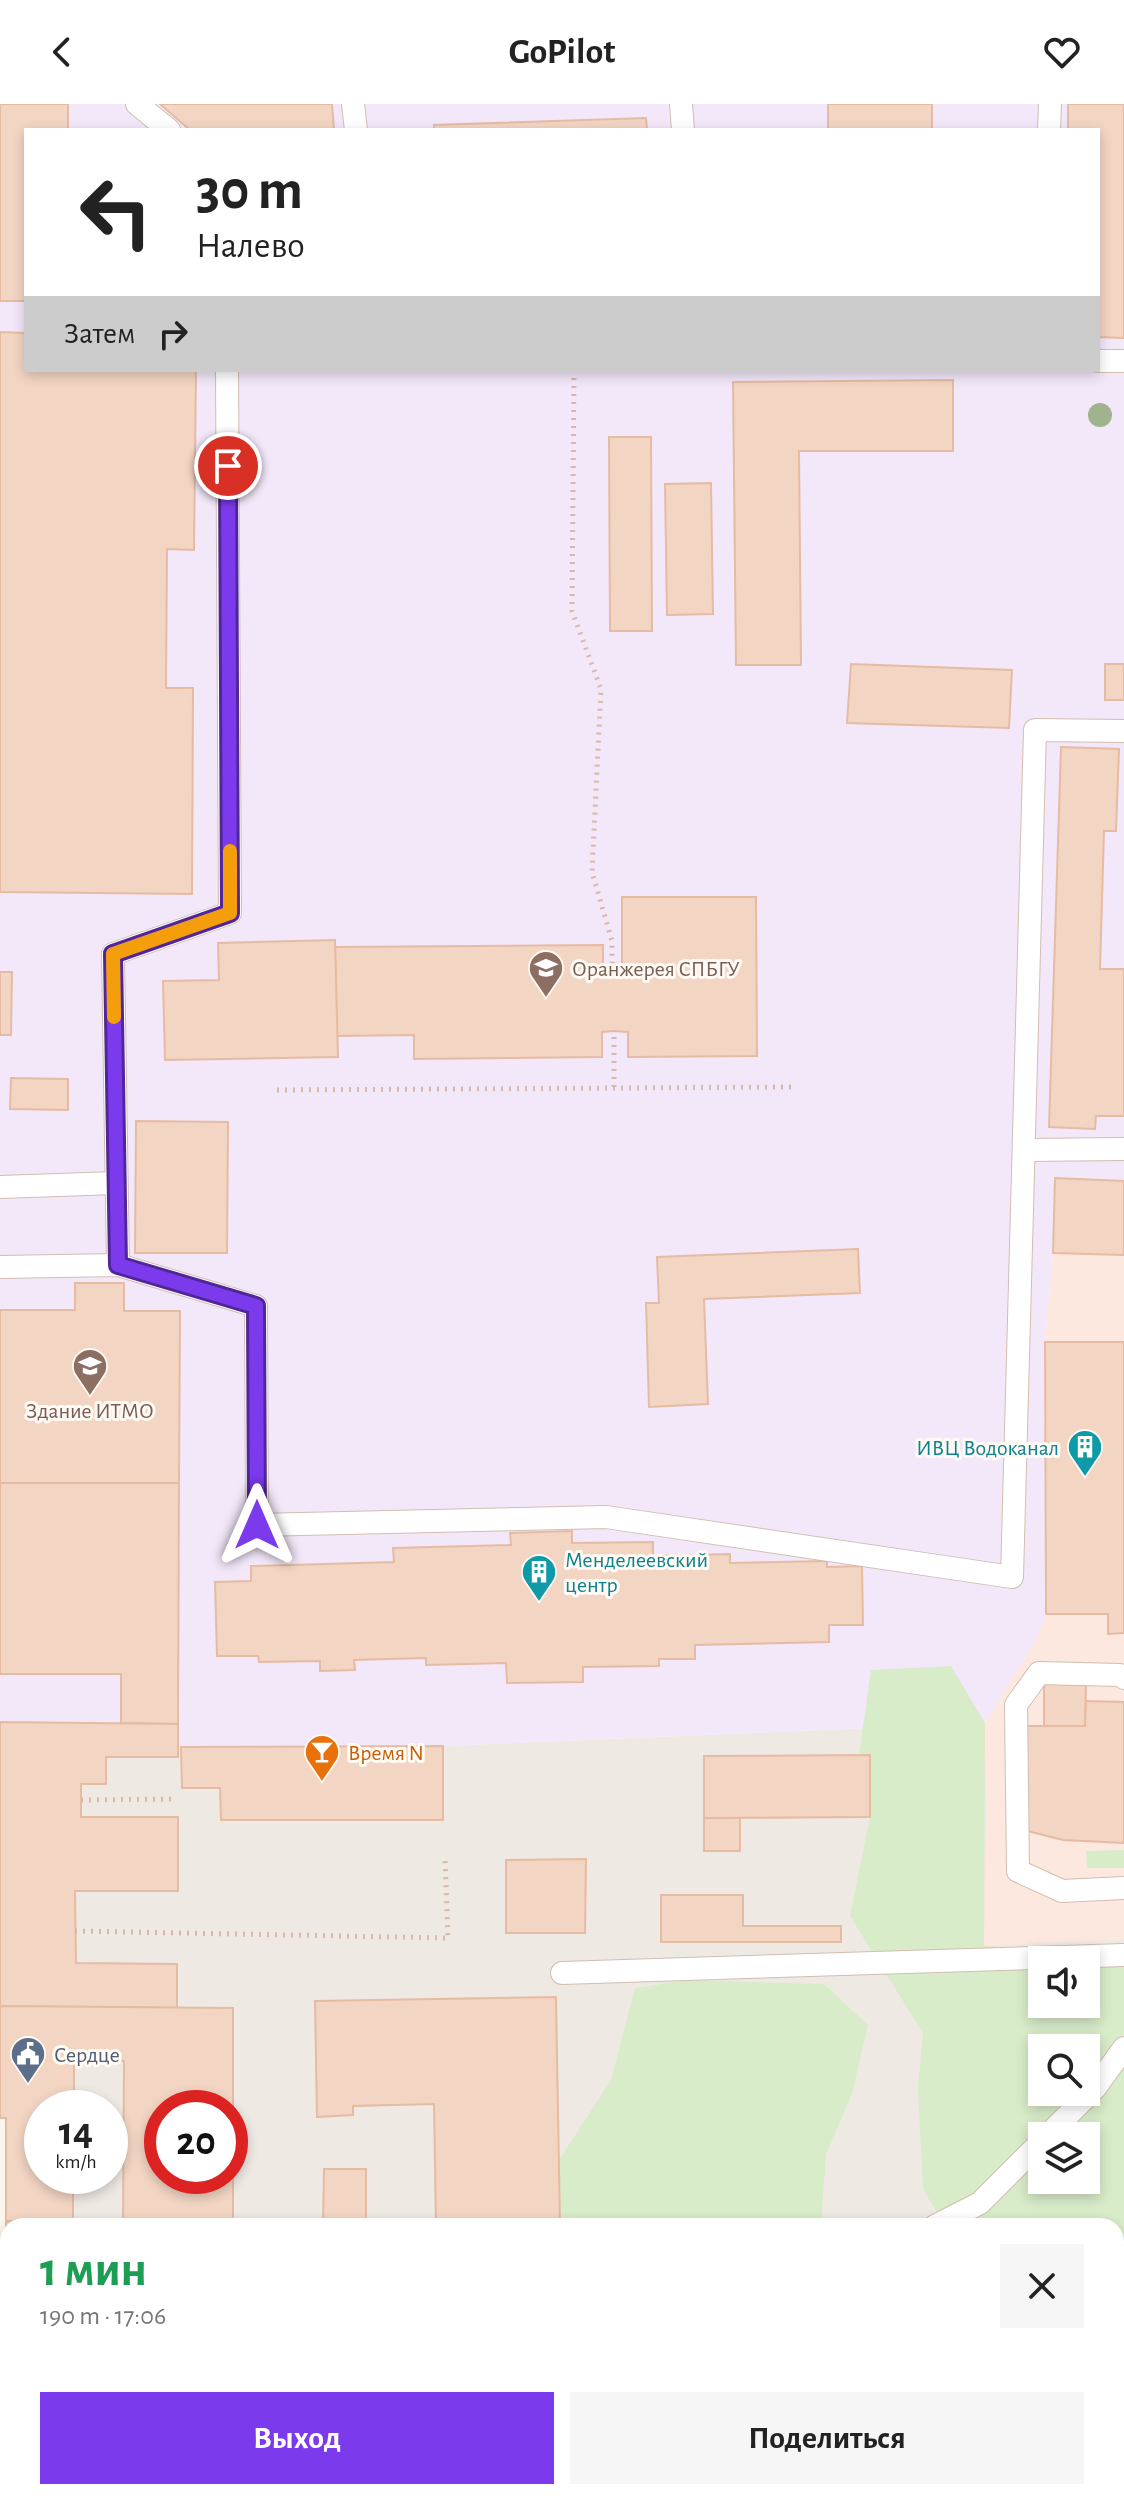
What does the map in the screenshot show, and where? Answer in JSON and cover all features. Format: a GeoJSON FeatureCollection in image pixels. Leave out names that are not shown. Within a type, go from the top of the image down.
{"type":"FeatureCollection","features":[{"type":"Feature","properties":{"kind":"lane"},"geometry":{"type":"LineString","coordinates":[[137,104],[167,128]]}},
{"type":"Feature","properties":{"kind":"lane"},"geometry":{"type":"LineString","coordinates":[[353,104],[356,128]]}},
{"type":"Feature","properties":{"kind":"lane"},"geometry":{"type":"LineString","coordinates":[[681,104],[683,128]]}},
{"type":"Feature","properties":{"kind":"lane"},"geometry":{"type":"LineString","coordinates":[[1049,128],[1050,104]]}},
{"type":"Feature","properties":{"kind":"lane"},"geometry":{"type":"LineString","coordinates":[[1100,361],[1124,361]]}},
{"type":"Feature","properties":{"kind":"lane"},"geometry":{"type":"LineString","coordinates":[[118,1265],[113,954],[230,913],[227,372]]}},
{"type":"Feature","properties":{"kind":"lane"},"geometry":{"type":"LineString","coordinates":[[0,1267],[118,1265],[256,1306],[257,1525],[606,1517],[1012,1577],[1035,730],[1124,731]]}},
{"type":"Feature","properties":{"kind":"lane"},"geometry":{"type":"LineString","coordinates":[[1024,1150],[1124,1149]]}},
{"type":"Feature","properties":{"kind":"lane"},"geometry":{"type":"LineString","coordinates":[[0,1187],[116,1183]]}},
{"type":"Feature","properties":{"kind":"lane"},"geometry":{"type":"LineString","coordinates":[[1124,1678],[1120,1675],[1039,1673],[1016,1705],[1018,1871],[1062,1891],[1124,1888]]}},
{"type":"Feature","properties":{"kind":"lane"},"geometry":{"type":"LineString","coordinates":[[562,1973],[1124,1955]]}},
{"type":"Feature","properties":{"kind":"lane"},"geometry":{"type":"LineString","coordinates":[[1061,2122],[1095,2088],[1124,2048]]}},
{"type":"Feature","properties":{"kind":"lane"},"geometry":{"type":"LineString","coordinates":[[951,2218],[980,2203],[1028,2155]]}},
{"type":"Feature","properties":{"kind":"path"},"geometry":{"type":"LineString","coordinates":[[574,372],[572,611],[601,689],[592,872],[612,941],[612,966]]}},
{"type":"Feature","properties":{"kind":"path"},"geometry":{"type":"LineString","coordinates":[[614,1031],[614,1087]]}},
{"type":"Feature","properties":{"kind":"path"},"geometry":{"type":"LineString","coordinates":[[277,1090],[792,1087]]}},
{"type":"Feature","properties":{"kind":"path"},"geometry":{"type":"LineString","coordinates":[[81,1800],[175,1799]]}},
{"type":"Feature","properties":{"kind":"path"},"geometry":{"type":"LineString","coordinates":[[75,1931],[448,1938],[445,1858]]}},
{"type":"Feature","properties":{"kind":"shaded area"},"geometry":{"type":"Polygon","coordinates":[[[0,104],[1124,104],[1124,1255],[1053,1253],[1045,1342],[1046,1614],[1037,1638],[985,1723],[443,1746],[178,1748],[178,1724],[0,1722],[0,1483],[179,1483],[180,1311],[124,1311],[124,1283],[75,1283],[75,1310],[0,1310],[0,104]]]}},
{"type":"Feature","properties":{"kind":"shaded area"},"geometry":{"type":"Polygon","coordinates":[[[1053,1253],[1124,1255],[1124,1939],[983,1947],[987,1810],[985,1723],[1037,1638],[1046,1614],[1045,1342],[1053,1253]]]}},
{"type":"Feature","properties":{"kind":"shaded area"},"geometry":{"type":"Polygon","coordinates":[[[0,1722],[178,1724],[179,1747],[443,1746],[985,1723],[984,1946],[1124,1939],[1124,2218],[6,2218],[0,1722]]]}},
{"type":"Feature","properties":{"kind":"green space"},"geometry":{"type":"Polygon","coordinates":[[[951,1666],[985,1723],[984,1946],[1028,1948],[1028,2018],[1100,2018],[1100,1956],[1124,1960],[1124,2218],[940,2218],[923,2189],[918,2089],[923,2033],[850,1916],[870,1817],[870,1756],[859,1756],[871,1670],[951,1666]]]}},
{"type":"Feature","properties":{"kind":"green space"},"geometry":{"type":"Polygon","coordinates":[[[1124,1850],[1124,1868],[1087,1868],[1086,1851],[1124,1850]]]}},
{"type":"Feature","properties":{"kind":"green space"},"geometry":{"type":"Polygon","coordinates":[[[688,1980],[824,1984],[868,2025],[852,2094],[826,2154],[822,2218],[560,2218],[559,2160],[611,2080],[635,1988],[688,1980]]]}},
{"type":"Feature","properties":{"kind":"building"},"geometry":{"type":"Polygon","coordinates":[[[0,104],[68,104],[68,128],[24,128],[24,301],[0,301],[0,104]]]}},
{"type":"Feature","properties":{"kind":"building"},"geometry":{"type":"Polygon","coordinates":[[[160,104],[332,104],[334,128],[188,128],[160,104]]]}},
{"type":"Feature","properties":{"kind":"building"},"geometry":{"type":"Polygon","coordinates":[[[828,104],[932,104],[932,128],[828,128],[828,104]]]}},
{"type":"Feature","properties":{"kind":"building"},"geometry":{"type":"Polygon","coordinates":[[[1068,104],[1124,104],[1124,338],[1100,337],[1100,128],[1068,128],[1068,104]]]}},
{"type":"Feature","properties":{"kind":"building"},"geometry":{"type":"Polygon","coordinates":[[[646,118],[647,128],[434,128],[434,125],[646,118]]]}},
{"type":"Feature","properties":{"kind":"building"},"geometry":{"type":"Polygon","coordinates":[[[0,332],[24,333],[24,372],[196,372],[194,550],[167,549],[166,688],[193,688],[192,894],[0,892],[0,332]]]}},
{"type":"Feature","properties":{"kind":"building"},"geometry":{"type":"Polygon","coordinates":[[[953,380],[953,451],[799,451],[801,665],[736,665],[733,382],[953,380]]]}},
{"type":"Feature","properties":{"kind":"building"},"geometry":{"type":"Polygon","coordinates":[[[609,437],[651,437],[652,631],[610,631],[609,437]]]}},
{"type":"Feature","properties":{"kind":"building"},"geometry":{"type":"Polygon","coordinates":[[[711,483],[713,614],[667,615],[665,484],[711,483]]]}},
{"type":"Feature","properties":{"kind":"building"},"geometry":{"type":"Polygon","coordinates":[[[851,664],[1012,670],[1009,728],[847,723],[851,664]]]}},
{"type":"Feature","properties":{"kind":"building"},"geometry":{"type":"Polygon","coordinates":[[[1105,664],[1124,664],[1124,700],[1105,700],[1105,664]]]}},
{"type":"Feature","properties":{"kind":"building"},"geometry":{"type":"Polygon","coordinates":[[[1061,747],[1119,749],[1116,831],[1104,831],[1100,969],[1124,969],[1124,1116],[1096,1116],[1095,1129],[1049,1127],[1061,747]]]}},
{"type":"Feature","properties":{"kind":"building","name":"Оранжерея СПБГУ"},"geometry":{"type":"Polygon","coordinates":[[[622,897],[756,897],[757,1056],[628,1057],[628,1032],[614,1031],[602,1032],[602,1057],[414,1059],[414,1035],[337,1036],[335,947],[603,945],[603,966],[622,966],[622,897]]]}},
{"type":"Feature","properties":{"kind":"building"},"geometry":{"type":"Polygon","coordinates":[[[335,940],[338,1057],[165,1060],[163,981],[219,980],[218,943],[335,940]]]}},
{"type":"Feature","properties":{"kind":"building"},"geometry":{"type":"Polygon","coordinates":[[[0,972],[12,972],[11,1035],[0,1035],[0,972]]]}},
{"type":"Feature","properties":{"kind":"building"},"geometry":{"type":"Polygon","coordinates":[[[11,1078],[68,1079],[68,1110],[10,1109],[11,1078]]]}},
{"type":"Feature","properties":{"kind":"building"},"geometry":{"type":"Polygon","coordinates":[[[136,1121],[228,1122],[227,1253],[135,1253],[136,1121]]]}},
{"type":"Feature","properties":{"kind":"building"},"geometry":{"type":"Polygon","coordinates":[[[1055,1178],[1124,1181],[1124,1255],[1053,1253],[1055,1178]]]}},
{"type":"Feature","properties":{"kind":"building"},"geometry":{"type":"Polygon","coordinates":[[[858,1249],[860,1293],[704,1299],[708,1404],[649,1407],[646,1303],[659,1303],[657,1257],[858,1249]]]}},
{"type":"Feature","properties":{"kind":"building","name":"Здание ИТМО"},"geometry":{"type":"Polygon","coordinates":[[[75,1283],[124,1283],[124,1311],[180,1311],[179,1483],[0,1483],[0,1310],[75,1310],[75,1283]]]}},
{"type":"Feature","properties":{"kind":"building","name":"ИВЦ Водоканал"},"geometry":{"type":"Polygon","coordinates":[[[1045,1342],[1124,1342],[1124,1633],[1108,1634],[1108,1614],[1046,1614],[1045,1342]]]}},
{"type":"Feature","properties":{"kind":"building"},"geometry":{"type":"Polygon","coordinates":[[[0,1483],[179,1483],[178,1724],[121,1723],[121,1674],[0,1674],[0,1483]]]}},
{"type":"Feature","properties":{"kind":"building","name":"Менделеевский центр"},"geometry":{"type":"Polygon","coordinates":[[[572,1531],[572,1543],[653,1542],[653,1556],[730,1554],[730,1563],[827,1561],[827,1567],[862,1566],[863,1625],[829,1625],[829,1642],[695,1645],[695,1659],[659,1659],[659,1666],[583,1667],[583,1682],[507,1683],[506,1663],[426,1665],[426,1658],[354,1660],[355,1670],[320,1671],[320,1661],[259,1662],[258,1656],[217,1656],[215,1582],[251,1581],[251,1566],[394,1562],[393,1548],[511,1545],[510,1533],[572,1531]]]}},
{"type":"Feature","properties":{"kind":"building"},"geometry":{"type":"Polygon","coordinates":[[[1044,1682],[1086,1683],[1085,1726],[1044,1726],[1044,1682]]]}},
{"type":"Feature","properties":{"kind":"building"},"geometry":{"type":"Polygon","coordinates":[[[1086,1701],[1124,1702],[1124,1843],[1063,1840],[1027,1831],[1027,1726],[1085,1726],[1086,1701]]]}},
{"type":"Feature","properties":{"kind":"building"},"geometry":{"type":"Polygon","coordinates":[[[0,1722],[178,1724],[178,1757],[106,1757],[106,1784],[81,1784],[81,1817],[178,1817],[178,1891],[75,1891],[76,1963],[177,1964],[177,2008],[0,2006],[0,1722]]]}},
{"type":"Feature","properties":{"kind":"building"},"geometry":{"type":"Polygon","coordinates":[[[443,1746],[443,1820],[221,1820],[220,1788],[182,1788],[181,1747],[443,1746]]]}},
{"type":"Feature","properties":{"kind":"building"},"geometry":{"type":"Polygon","coordinates":[[[870,1755],[870,1817],[704,1818],[704,1756],[870,1755]]]}},
{"type":"Feature","properties":{"kind":"building"},"geometry":{"type":"Polygon","coordinates":[[[704,1818],[740,1818],[740,1851],[704,1851],[704,1818]]]}},
{"type":"Feature","properties":{"kind":"building"},"geometry":{"type":"Polygon","coordinates":[[[586,1859],[585,1933],[506,1933],[506,1860],[586,1859]]]}},
{"type":"Feature","properties":{"kind":"building"},"geometry":{"type":"Polygon","coordinates":[[[661,1895],[743,1895],[743,1926],[841,1926],[841,1942],[661,1942],[661,1895]]]}},
{"type":"Feature","properties":{"kind":"building"},"geometry":{"type":"Polygon","coordinates":[[[556,1997],[560,2218],[436,2218],[434,2104],[353,2106],[353,2115],[317,2117],[315,2001],[556,1997]]]}},
{"type":"Feature","properties":{"kind":"building"},"geometry":{"type":"Polygon","coordinates":[[[0,2006],[233,2008],[233,2090],[144,2090],[144,2194],[233,2194],[233,2218],[123,2218],[123,2194],[128,2194],[128,2090],[124,2090],[124,2061],[74,2060],[74,2090],[24,2090],[24,2194],[73,2194],[73,2218],[6,2218],[6,2118],[0,2118],[0,2006]]]}},
{"type":"Feature","properties":{"kind":"building"},"geometry":{"type":"Polygon","coordinates":[[[324,2169],[366,2169],[366,2218],[323,2218],[324,2169]]]}},
{"type":"Feature","properties":{"kind":"slow traffic"},"geometry":{"type":"LineString","coordinates":[[114,1017],[113,954],[230,913],[230,851]]}},
{"type":"Feature","properties":{"kind":"place","name":"Оранжерея СПБГУ"},"geometry":{"type":"Point","coordinates":[546,999]}},
{"type":"Feature","properties":{"kind":"place","name":"Здание ИТМО"},"geometry":{"type":"Point","coordinates":[90,1397]}},
{"type":"Feature","properties":{"kind":"place","name":"ИВЦ Водоканал"},"geometry":{"type":"Point","coordinates":[1085,1478]}},
{"type":"Feature","properties":{"kind":"place","name":"Менделеевский центр"},"geometry":{"type":"Point","coordinates":[539,1603]}},
{"type":"Feature","properties":{"kind":"place","name":"Время N"},"geometry":{"type":"Point","coordinates":[322,1783]}},
{"type":"Feature","properties":{"kind":"place","name":"Сердце"},"geometry":{"type":"Point","coordinates":[28,2085]}},
{"type":"Feature","properties":{"kind":"route"},"geometry":{"type":"LineString","coordinates":[[228,466],[230,913],[113,954],[118,1265],[256,1306],[257,1525]]}}]}
